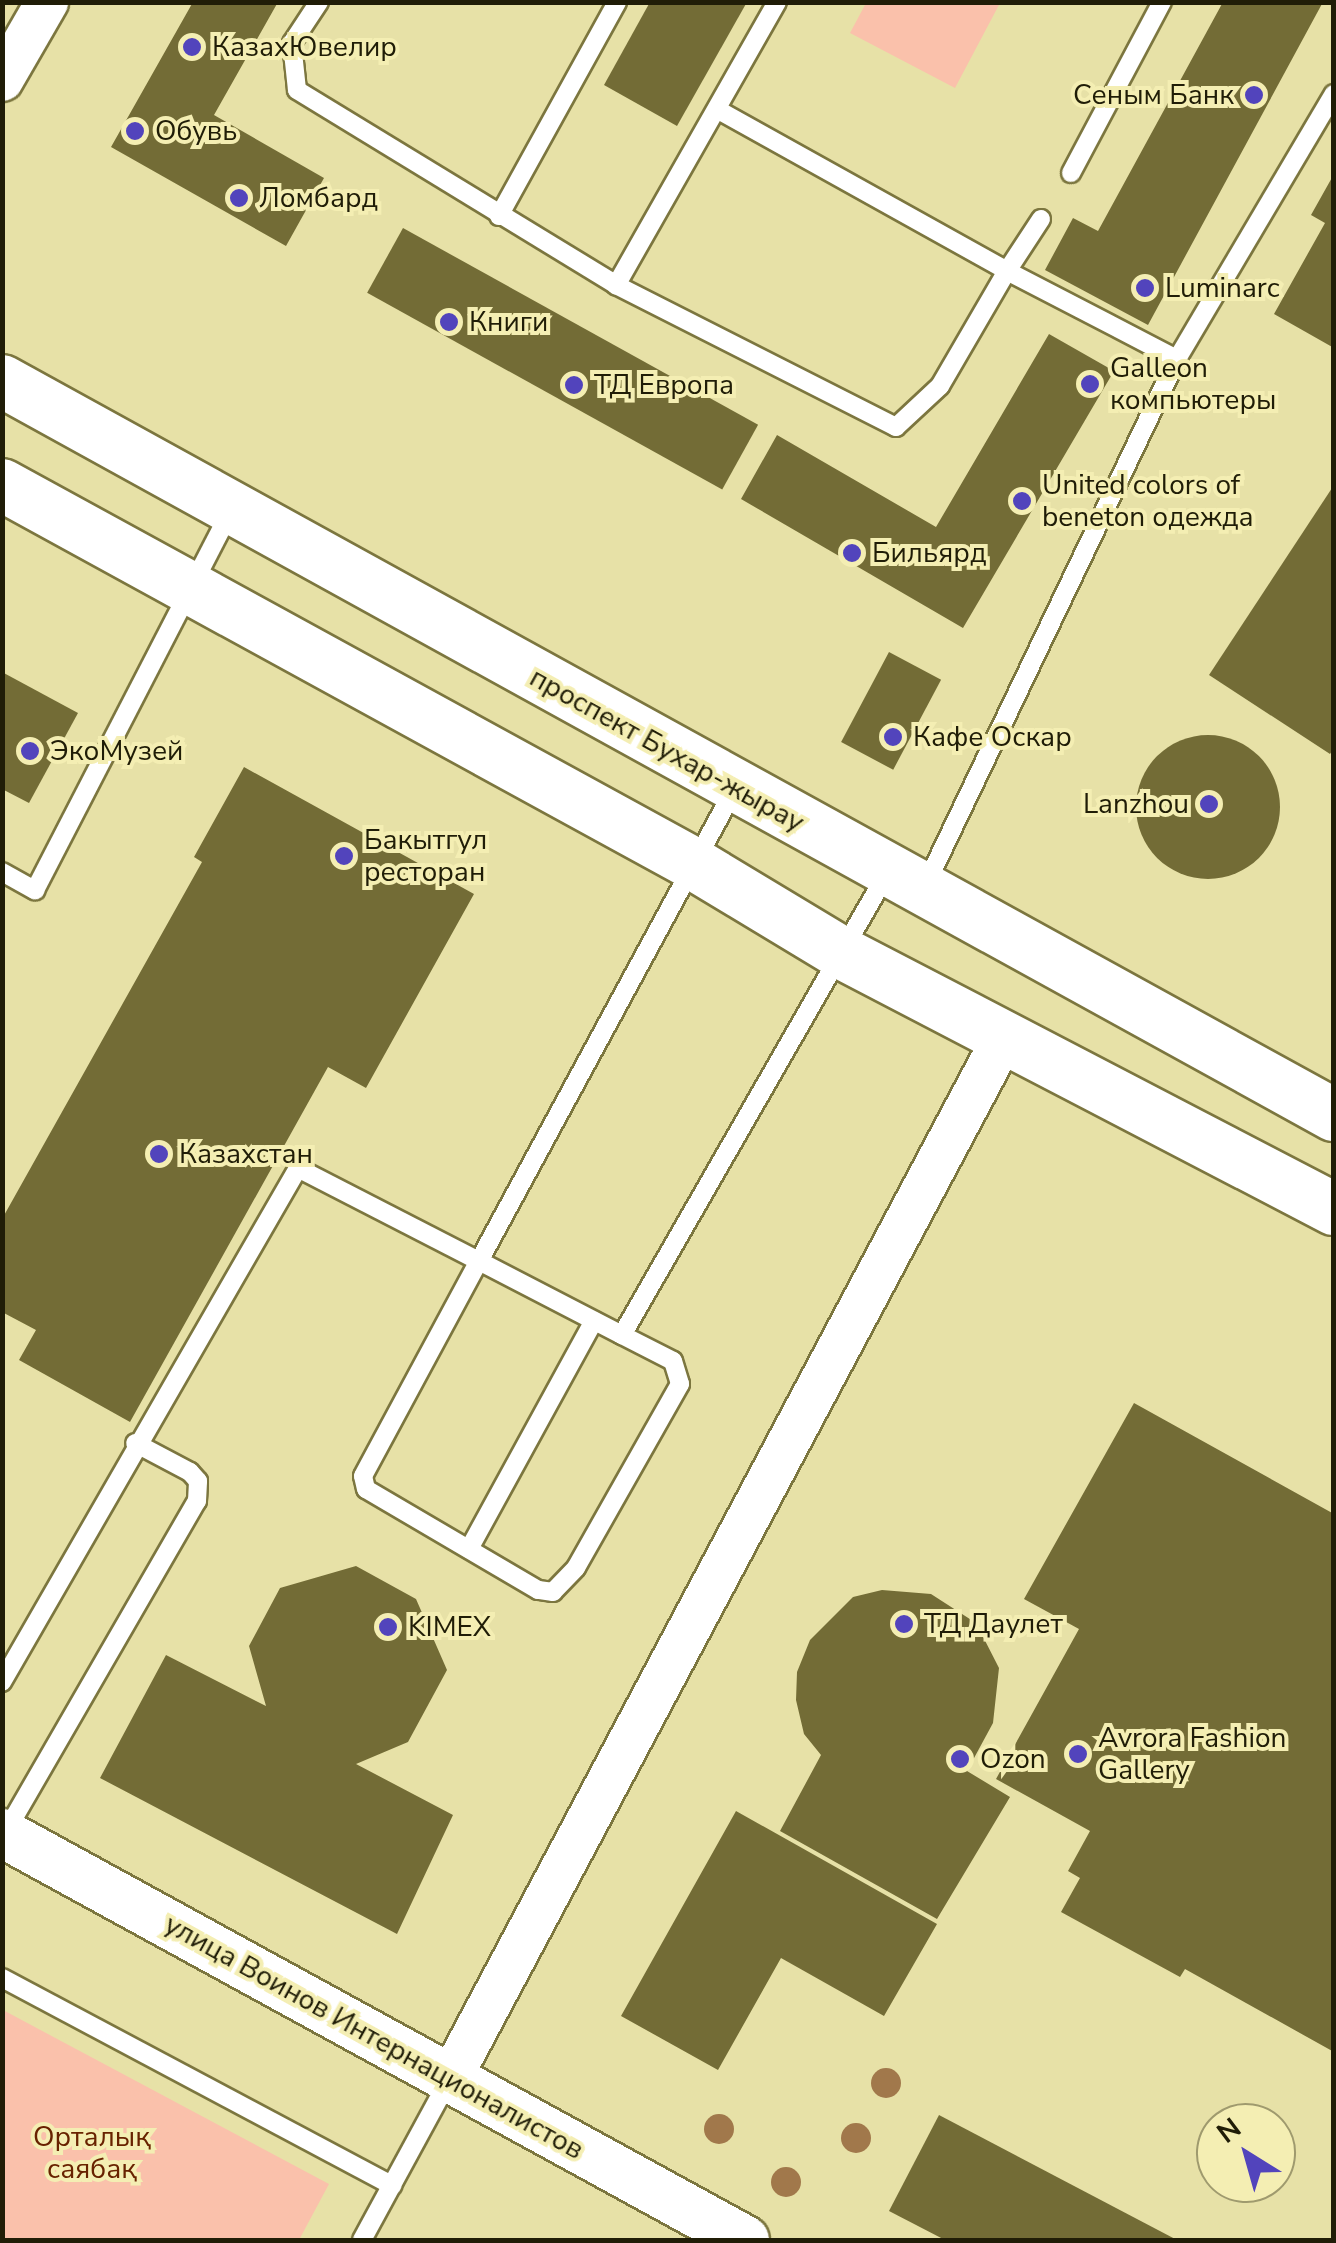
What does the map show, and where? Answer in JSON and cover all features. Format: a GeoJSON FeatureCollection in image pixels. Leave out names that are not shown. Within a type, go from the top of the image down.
{"type":"FeatureCollection","features":[{"type":"Feature","properties":{"kind":"main road","name":"проспект Бухар-жырау"},"geometry":{"type":"LineString","coordinates":[[2,381],[734,790],[1334,1115]]}},
{"type":"Feature","properties":{"kind":"main road"},"geometry":{"type":"LineString","coordinates":[[2,485],[694,864],[840,952],[1334,1209]]}},
{"type":"Feature","properties":{"kind":"main road","name":"улица Воинов Интернационалистов"},"geometry":{"type":"LineString","coordinates":[[4,1833],[745,2240]]}},
{"type":"Feature","properties":{"kind":"street"},"geometry":{"type":"LineString","coordinates":[[2,80],[47,2]]}},
{"type":"Feature","properties":{"kind":"street"},"geometry":{"type":"LineString","coordinates":[[450,2079],[1005,1035]]}},
{"type":"Feature","properties":{"kind":"lane"},"geometry":{"type":"LineString","coordinates":[[318,2],[292,44],[297,90],[616,285],[896,428],[940,386],[1007,271],[1042,220]]}},
{"type":"Feature","properties":{"kind":"lane"},"geometry":{"type":"LineString","coordinates":[[499,216],[616,2]]}},
{"type":"Feature","properties":{"kind":"lane"},"geometry":{"type":"LineString","coordinates":[[616,285],[720,111],[777,2]]}},
{"type":"Feature","properties":{"kind":"lane"},"geometry":{"type":"LineString","coordinates":[[1071,173],[1162,2]]}},
{"type":"Feature","properties":{"kind":"lane"},"geometry":{"type":"LineString","coordinates":[[622,1335],[840,952],[906,880],[1177,359],[1334,94]]}},
{"type":"Feature","properties":{"kind":"lane"},"geometry":{"type":"LineString","coordinates":[[720,111],[1007,271],[1177,359]]}},
{"type":"Feature","properties":{"kind":"lane"},"geometry":{"type":"LineString","coordinates":[[2,872],[35,890],[232,509]]}},
{"type":"Feature","properties":{"kind":"lane"},"geometry":{"type":"LineString","coordinates":[[2,1682],[135,1443],[298,1168],[480,1261],[673,1361],[680,1384],[576,1568],[553,1592],[538,1590],[377,1500],[363,1476],[480,1261],[734,790]]}},
{"type":"Feature","properties":{"kind":"lane"},"geometry":{"type":"LineString","coordinates":[[470,1549],[594,1320]]}},
{"type":"Feature","properties":{"kind":"lane"},"geometry":{"type":"LineString","coordinates":[[4,1833],[200,1492],[190,1472],[135,1443]]}},
{"type":"Feature","properties":{"kind":"lane"},"geometry":{"type":"LineString","coordinates":[[2,1978],[392,2185]]}},
{"type":"Feature","properties":{"kind":"lane"},"geometry":{"type":"LineString","coordinates":[[362,2240],[450,2079]]}},
{"type":"Feature","properties":{"kind":"green space"},"geometry":{"type":"Polygon","coordinates":[[[866,2],[1000,3],[955,88],[850,33],[866,2]]]}},
{"type":"Feature","properties":{"kind":"green space","name":"Орталық саябақ"},"geometry":{"type":"Polygon","coordinates":[[[3,2010],[329,2184],[299,2240],[3,2240],[3,2010]]]}},
{"type":"Feature","properties":{"kind":"building"},"geometry":{"type":"Polygon","coordinates":[[[193,2],[278,2],[214,115],[324,178],[286,246],[111,147],[193,2]]]}},
{"type":"Feature","properties":{"kind":"building"},"geometry":{"type":"Polygon","coordinates":[[[650,2],[747,2],[677,126],[604,85],[650,2]]]}},
{"type":"Feature","properties":{"kind":"building"},"geometry":{"type":"Polygon","coordinates":[[[1223,2],[1323,2],[1148,325],[1045,270],[1073,218],[1098,231],[1223,2]]]}},
{"type":"Feature","properties":{"kind":"building"},"geometry":{"type":"Polygon","coordinates":[[[1334,174],[1334,348],[1274,314],[1325,223],[1311,215],[1334,174]]]}},
{"type":"Feature","properties":{"kind":"building"},"geometry":{"type":"Polygon","coordinates":[[[403,228],[758,425],[722,490],[367,293],[403,228]]]}},
{"type":"Feature","properties":{"kind":"building"},"geometry":{"type":"Polygon","coordinates":[[[1049,334],[1114,371],[963,628],[741,499],[777,435],[936,527],[1049,334]]]}},
{"type":"Feature","properties":{"kind":"building"},"geometry":{"type":"Polygon","coordinates":[[[1334,485],[1334,748],[1330,754],[1209,675],[1334,485]]]}},
{"type":"Feature","properties":{"kind":"building"},"geometry":{"type":"Polygon","coordinates":[[[889,652],[941,680],[893,770],[841,742],[889,652]]]}},
{"type":"Feature","properties":{"kind":"building","name":"ЭкоМузей"},"geometry":{"type":"Polygon","coordinates":[[[2,672],[78,713],[29,803],[2,789],[2,672]]]}},
{"type":"Feature","properties":{"kind":"building"},"geometry":{"type":"Polygon","coordinates":[[[1208,735],[1236,740],[1259,756],[1275,779],[1280,807],[1275,835],[1259,858],[1236,874],[1208,879],[1180,874],[1157,858],[1141,835],[1136,807],[1141,779],[1157,756],[1180,740],[1208,735]]]}},
{"type":"Feature","properties":{"kind":"building","name":"Казахстан"},"geometry":{"type":"Polygon","coordinates":[[[244,767],[474,894],[366,1088],[328,1067],[130,1422],[19,1360],[36,1330],[2,1312],[2,1219],[202,862],[194,857],[244,767]]]}},
{"type":"Feature","properties":{"kind":"building"},"geometry":{"type":"Polygon","coordinates":[[[1134,1403],[1334,1514],[1334,2052],[1185,1969],[1180,1977],[1061,1912],[1080,1878],[1068,1871],[1090,1831],[996,1779],[1079,1629],[1024,1599],[1134,1403]]]}},
{"type":"Feature","properties":{"kind":"building"},"geometry":{"type":"Polygon","coordinates":[[[356,1566],[416,1599],[447,1670],[408,1742],[356,1764],[453,1815],[397,1934],[100,1778],[166,1655],[266,1706],[249,1646],[280,1588],[356,1566]]]}},
{"type":"Feature","properties":{"kind":"building"},"geometry":{"type":"Polygon","coordinates":[[[882,1590],[931,1594],[976,1623],[999,1668],[993,1723],[967,1771],[1010,1797],[937,1919],[780,1831],[821,1755],[804,1734],[796,1700],[797,1672],[810,1640],[853,1597],[882,1590]]]}},
{"type":"Feature","properties":{"kind":"building"},"geometry":{"type":"Polygon","coordinates":[[[736,1811],[937,1924],[884,2016],[781,1958],[718,2070],[621,2016],[736,1811]]]}},
{"type":"Feature","properties":{"kind":"building"},"geometry":{"type":"Polygon","coordinates":[[[939,2115],[1177,2240],[945,2240],[889,2211],[939,2115]]]}},
{"type":"Feature","properties":{"kind":"place","name":"КазахЮвелир"},"geometry":{"type":"Point","coordinates":[192,47]}},
{"type":"Feature","properties":{"kind":"place","name":"Сеным Банк"},"geometry":{"type":"Point","coordinates":[1254,95]}},
{"type":"Feature","properties":{"kind":"place","name":"Обувь"},"geometry":{"type":"Point","coordinates":[135,131]}},
{"type":"Feature","properties":{"kind":"place","name":"Ломбард"},"geometry":{"type":"Point","coordinates":[239,198]}},
{"type":"Feature","properties":{"kind":"place","name":"Luminarc"},"geometry":{"type":"Point","coordinates":[1145,288]}},
{"type":"Feature","properties":{"kind":"place","name":"Книги"},"geometry":{"type":"Point","coordinates":[449,322]}},
{"type":"Feature","properties":{"kind":"place","name":"Galleon компьютеры"},"geometry":{"type":"Point","coordinates":[1090,384]}},
{"type":"Feature","properties":{"kind":"place","name":"ТД Европа"},"geometry":{"type":"Point","coordinates":[574,385]}},
{"type":"Feature","properties":{"kind":"place","name":"United colors of beneton одежда"},"geometry":{"type":"Point","coordinates":[1022,501]}},
{"type":"Feature","properties":{"kind":"place","name":"Бильярд"},"geometry":{"type":"Point","coordinates":[852,553]}},
{"type":"Feature","properties":{"kind":"place","name":"Кафе Оскар"},"geometry":{"type":"Point","coordinates":[893,737]}},
{"type":"Feature","properties":{"kind":"place","name":"ЭкоМузей"},"geometry":{"type":"Point","coordinates":[30,751]}},
{"type":"Feature","properties":{"kind":"place","name":"Lanzhou"},"geometry":{"type":"Point","coordinates":[1209,804]}},
{"type":"Feature","properties":{"kind":"place","name":"Бакытгул ресторан"},"geometry":{"type":"Point","coordinates":[344,856]}},
{"type":"Feature","properties":{"kind":"place","name":"Казахстан"},"geometry":{"type":"Point","coordinates":[159,1154]}},
{"type":"Feature","properties":{"kind":"place","name":"ТД Даулет"},"geometry":{"type":"Point","coordinates":[904,1624]}},
{"type":"Feature","properties":{"kind":"place","name":"KIMEX"},"geometry":{"type":"Point","coordinates":[388,1627]}},
{"type":"Feature","properties":{"kind":"place","name":"Avrora Fashion Gallery"},"geometry":{"type":"Point","coordinates":[1078,1754]}},
{"type":"Feature","properties":{"kind":"place","name":"Ozon"},"geometry":{"type":"Point","coordinates":[960,1759]}}]}
